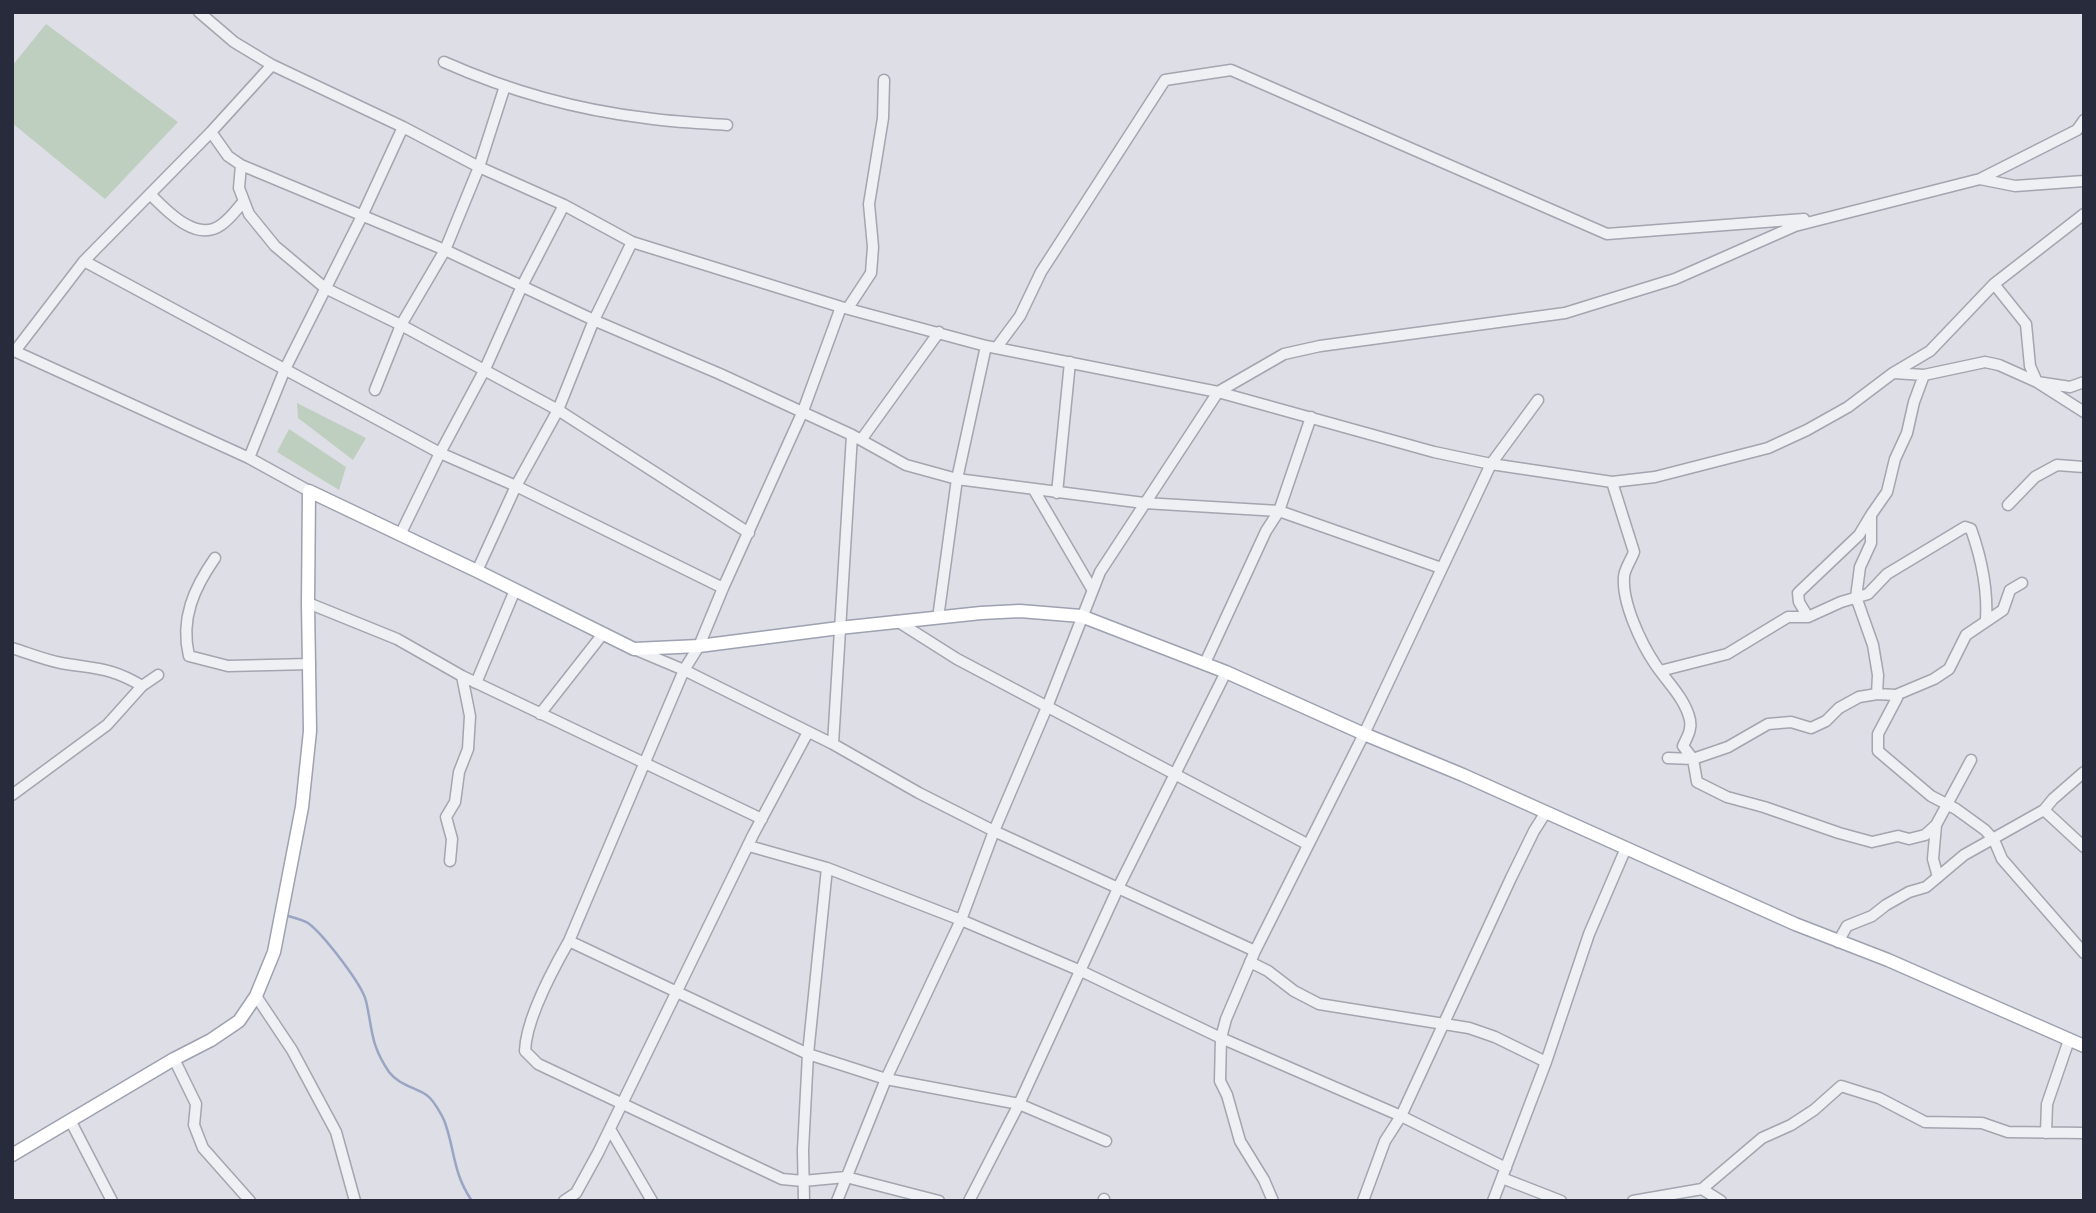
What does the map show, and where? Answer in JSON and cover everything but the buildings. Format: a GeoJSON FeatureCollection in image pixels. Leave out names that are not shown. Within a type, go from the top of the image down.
{"type":"FeatureCollection","features":[{"type":"Feature","properties":{"kind":"main road"},"geometry":{"type":"LineString","coordinates":[[12,1155],[211,1040],[239,1021],[257,996],[274,952],[302,807],[310,732],[309,492],[634,649],[699,646],[897,621],[1020,611],[1081,617],[1205,663],[1838,942],[1888,960],[2084,1046]]}},
{"type":"Feature","properties":{"kind":"street"},"geometry":{"type":"LineString","coordinates":[[200,12],[234,42],[272,65],[403,127],[479,167],[564,205],[632,242],[845,307],[991,347],[1218,392],[1434,452],[1491,464],[1612,482],[1655,477],[1768,447],[1807,430],[1848,407],[1892,373],[1930,351],[1994,284],[2084,214]]}},
{"type":"Feature","properties":{"kind":"street"},"geometry":{"type":"LineString","coordinates":[[444,62],[505,86],[605,112],[727,125]]}},
{"type":"Feature","properties":{"kind":"street"},"geometry":{"type":"LineString","coordinates":[[272,65],[211,132],[84,261],[13,351],[249,458],[309,492]]}},
{"type":"Feature","properties":{"kind":"street"},"geometry":{"type":"LineString","coordinates":[[937,618],[957,479],[991,347],[1020,316],[1041,272],[1165,80],[1231,70],[1607,234],[1824,217]]}},
{"type":"Feature","properties":{"kind":"street"},"geometry":{"type":"LineString","coordinates":[[884,80],[883,118],[869,204],[873,247],[872,274],[845,307],[803,411],[699,646],[684,670],[569,941],[554,966],[525,1036],[525,1051],[538,1064],[782,1179],[803,1181],[846,1177],[939,1201]]}},
{"type":"Feature","properties":{"kind":"street"},"geometry":{"type":"LineString","coordinates":[[375,390],[401,325],[445,250],[479,167],[505,86]]}},
{"type":"Feature","properties":{"kind":"street"},"geometry":{"type":"LineString","coordinates":[[837,1201],[886,1079],[961,920],[1100,572],[1218,392],[1284,354],[1320,346],[1564,313],[1675,279],[1795,226],[1980,179],[2077,130],[2084,120]]}},
{"type":"Feature","properties":{"kind":"street"},"geometry":{"type":"LineString","coordinates":[[249,458],[285,369],[362,216],[403,127]]}},
{"type":"Feature","properties":{"kind":"street"},"geometry":{"type":"LineString","coordinates":[[211,132],[228,156],[241,165],[445,250],[594,320],[803,411],[906,465],[957,479],[1057,493],[1144,503],[1279,511],[1441,568]]}},
{"type":"Feature","properties":{"kind":"street"},"geometry":{"type":"LineString","coordinates":[[241,165],[239,188],[249,214],[275,246],[325,288],[401,325],[558,410],[749,533]]}},
{"type":"Feature","properties":{"kind":"street"},"geometry":{"type":"LineString","coordinates":[[1980,179],[2015,186],[2084,181]]}},
{"type":"Feature","properties":{"kind":"street"},"geometry":{"type":"LineString","coordinates":[[150,194],[174,218],[192,228],[213,230],[222,225],[244,201]]}},
{"type":"Feature","properties":{"kind":"street"},"geometry":{"type":"LineString","coordinates":[[400,535],[485,369],[522,286],[564,205]]}},
{"type":"Feature","properties":{"kind":"street"},"geometry":{"type":"LineString","coordinates":[[477,571],[516,486],[558,410],[594,320],[632,242]]}},
{"type":"Feature","properties":{"kind":"street"},"geometry":{"type":"LineString","coordinates":[[84,261],[440,453],[516,486],[723,588]]}},
{"type":"Feature","properties":{"kind":"street"},"geometry":{"type":"LineString","coordinates":[[1994,284],[2026,324],[2030,366],[2037,382]]}},
{"type":"Feature","properties":{"kind":"street"},"geometry":{"type":"LineString","coordinates":[[833,744],[839,628],[856,438],[939,332]]}},
{"type":"Feature","properties":{"kind":"street"},"geometry":{"type":"LineString","coordinates":[[1057,493],[1070,362]]}},
{"type":"Feature","properties":{"kind":"street"},"geometry":{"type":"LineString","coordinates":[[1892,373],[1924,375],[1985,362],[1999,365],[2037,382],[2084,412]]}},
{"type":"Feature","properties":{"kind":"street"},"geometry":{"type":"LineString","coordinates":[[1808,617],[1799,602],[1798,593],[1859,535],[1887,492],[1895,459],[1907,433],[1924,375]]}},
{"type":"Feature","properties":{"kind":"street"},"geometry":{"type":"LineString","coordinates":[[2037,382],[2070,387],[2084,382]]}},
{"type":"Feature","properties":{"kind":"street"},"geometry":{"type":"LineString","coordinates":[[1273,1201],[1264,1180],[1240,1141],[1227,1095],[1220,1081],[1221,1038],[1252,956],[1364,734],[1491,464],[1538,400]]}},
{"type":"Feature","properties":{"kind":"street"},"geometry":{"type":"LineString","coordinates":[[1205,663],[1266,531],[1279,511],[1311,417]]}},
{"type":"Feature","properties":{"kind":"street"},"geometry":{"type":"LineString","coordinates":[[2008,505],[2035,477],[2057,465],[2084,467]]}},
{"type":"Feature","properties":{"kind":"street"},"geometry":{"type":"LineString","coordinates":[[1612,482],[1634,552],[1623,575],[1627,599],[1635,626],[1690,720],[1690,733],[1683,746],[1693,759],[1697,782],[1708,789],[1872,842],[1898,836],[1909,839],[1925,835],[1936,825],[1949,805],[1971,760]]}},
{"type":"Feature","properties":{"kind":"street"},"geometry":{"type":"LineString","coordinates":[[1034,490],[1092,589]]}},
{"type":"Feature","properties":{"kind":"street"},"geometry":{"type":"LineString","coordinates":[[1871,515],[1871,543],[1860,567],[1856,597],[1873,645],[1878,675],[1877,694]]}},
{"type":"Feature","properties":{"kind":"street"},"geometry":{"type":"LineString","coordinates":[[1660,671],[1727,654],[1788,617],[1808,617],[1868,594],[1887,574],[1965,527],[1971,529],[1982,558],[1987,600],[1986,621]]}},
{"type":"Feature","properties":{"kind":"street"},"geometry":{"type":"LineString","coordinates":[[215,558],[201,578],[185,622],[190,656],[228,666],[310,664]]}},
{"type":"Feature","properties":{"kind":"street"},"geometry":{"type":"LineString","coordinates":[[1668,758],[1693,759],[1728,747],[1768,724],[1791,722],[1811,729],[1826,721],[1839,708],[1859,698],[1877,694],[1896,695],[1934,679],[1949,669],[1966,635],[2003,611],[2010,590],[2022,583]]}},
{"type":"Feature","properties":{"kind":"street"},"geometry":{"type":"LineString","coordinates":[[476,682],[515,590]]}},
{"type":"Feature","properties":{"kind":"street"},"geometry":{"type":"LineString","coordinates":[[308,603],[397,639],[462,676],[762,819]]}},
{"type":"Feature","properties":{"kind":"street"},"geometry":{"type":"LineString","coordinates":[[897,621],[957,659],[1307,844]]}},
{"type":"Feature","properties":{"kind":"street"},"geometry":{"type":"LineString","coordinates":[[540,714],[602,635]]}},
{"type":"Feature","properties":{"kind":"street"},"geometry":{"type":"LineString","coordinates":[[12,649],[58,663],[122,674],[142,685]]}},
{"type":"Feature","properties":{"kind":"street"},"geometry":{"type":"LineString","coordinates":[[634,649],[684,670],[833,744],[919,793],[995,831],[1119,886],[1252,956],[1294,992],[1319,1004],[1469,1028],[1495,1037],[1546,1062]]}},
{"type":"Feature","properties":{"kind":"street"},"geometry":{"type":"LineString","coordinates":[[969,1201],[1019,1104],[1119,886],[1226,672]]}},
{"type":"Feature","properties":{"kind":"street"},"geometry":{"type":"LineString","coordinates":[[12,795],[107,725],[142,685],[158,675]]}},
{"type":"Feature","properties":{"kind":"street"},"geometry":{"type":"LineString","coordinates":[[450,861],[452,839],[446,817],[455,802],[459,772],[468,750],[470,716],[462,676]]}},
{"type":"Feature","properties":{"kind":"street"},"geometry":{"type":"LineString","coordinates":[[1896,695],[1897,698],[1878,734],[1878,751],[1931,796],[1985,830],[1994,840],[2002,859],[2084,953]]}},
{"type":"Feature","properties":{"kind":"street"},"geometry":{"type":"LineString","coordinates":[[564,1201],[576,1193],[610,1129],[675,992],[808,732]]}},
{"type":"Feature","properties":{"kind":"street"},"geometry":{"type":"LineString","coordinates":[[1838,942],[1847,926],[1872,916],[1909,892],[1926,887],[1964,855],[2044,810],[2084,772]]}},
{"type":"Feature","properties":{"kind":"street"},"geometry":{"type":"LineString","coordinates":[[2044,810],[2084,847]]}},
{"type":"Feature","properties":{"kind":"street"},"geometry":{"type":"LineString","coordinates":[[1363,1201],[1385,1141],[1401,1116],[1534,831],[1546,812]]}},
{"type":"Feature","properties":{"kind":"street"},"geometry":{"type":"LineString","coordinates":[[1936,825],[1933,859],[1938,877]]}},
{"type":"Feature","properties":{"kind":"street"},"geometry":{"type":"LineString","coordinates":[[749,846],[827,868],[961,920],[1081,971],[1221,1038],[1401,1116],[1561,1201]]}},
{"type":"Feature","properties":{"kind":"street"},"geometry":{"type":"LineString","coordinates":[[1493,1201],[1546,1062],[1589,934],[1626,848]]}},
{"type":"Feature","properties":{"kind":"street"},"geometry":{"type":"LineString","coordinates":[[804,1201],[808,1054],[827,868]]}},
{"type":"Feature","properties":{"kind":"street"},"geometry":{"type":"LineString","coordinates":[[569,941],[808,1054],[886,1079],[1019,1104],[1107,1141]]}},
{"type":"Feature","properties":{"kind":"street"},"geometry":{"type":"LineString","coordinates":[[257,996],[292,1050],[336,1132],[355,1201]]}},
{"type":"Feature","properties":{"kind":"street"},"geometry":{"type":"LineString","coordinates":[[2046,1133],[2048,1104],[2069,1040]]}},
{"type":"Feature","properties":{"kind":"street"},"geometry":{"type":"LineString","coordinates":[[174,1059],[196,1104],[194,1125],[203,1148],[250,1201]]}},
{"type":"Feature","properties":{"kind":"street"},"geometry":{"type":"LineString","coordinates":[[1633,1201],[1702,1189],[1762,1138],[1791,1125],[1814,1110],[1841,1086],[1879,1098],[1925,1122],[1982,1123],[2008,1132],[2084,1133]]}},
{"type":"Feature","properties":{"kind":"street"},"geometry":{"type":"LineString","coordinates":[[70,1120],[112,1201]]}},
{"type":"Feature","properties":{"kind":"street"},"geometry":{"type":"LineString","coordinates":[[610,1129],[652,1201]]}},
{"type":"Feature","properties":{"kind":"street"},"geometry":{"type":"LineString","coordinates":[[1702,1189],[1721,1201]]}},
{"type":"Feature","properties":{"kind":"green space"},"geometry":{"type":"Polygon","coordinates":[[[46,24],[178,122],[105,199],[12,123],[12,66],[46,24]]]}},
{"type":"Feature","properties":{"kind":"green space"},"geometry":{"type":"Polygon","coordinates":[[[297,403],[366,438],[353,460],[298,418],[297,403]]]}},
{"type":"Feature","properties":{"kind":"green space"},"geometry":{"type":"Polygon","coordinates":[[[289,429],[346,467],[339,490],[277,452],[289,429]]]}},
{"type":"Feature","properties":{"kind":"waterway"},"geometry":{"type":"LineString","coordinates":[[288,916],[306,922],[315,929],[357,983],[366,1001],[378,1053],[393,1076],[428,1096],[438,1109],[448,1130],[461,1180],[472,1201]]}}]}
